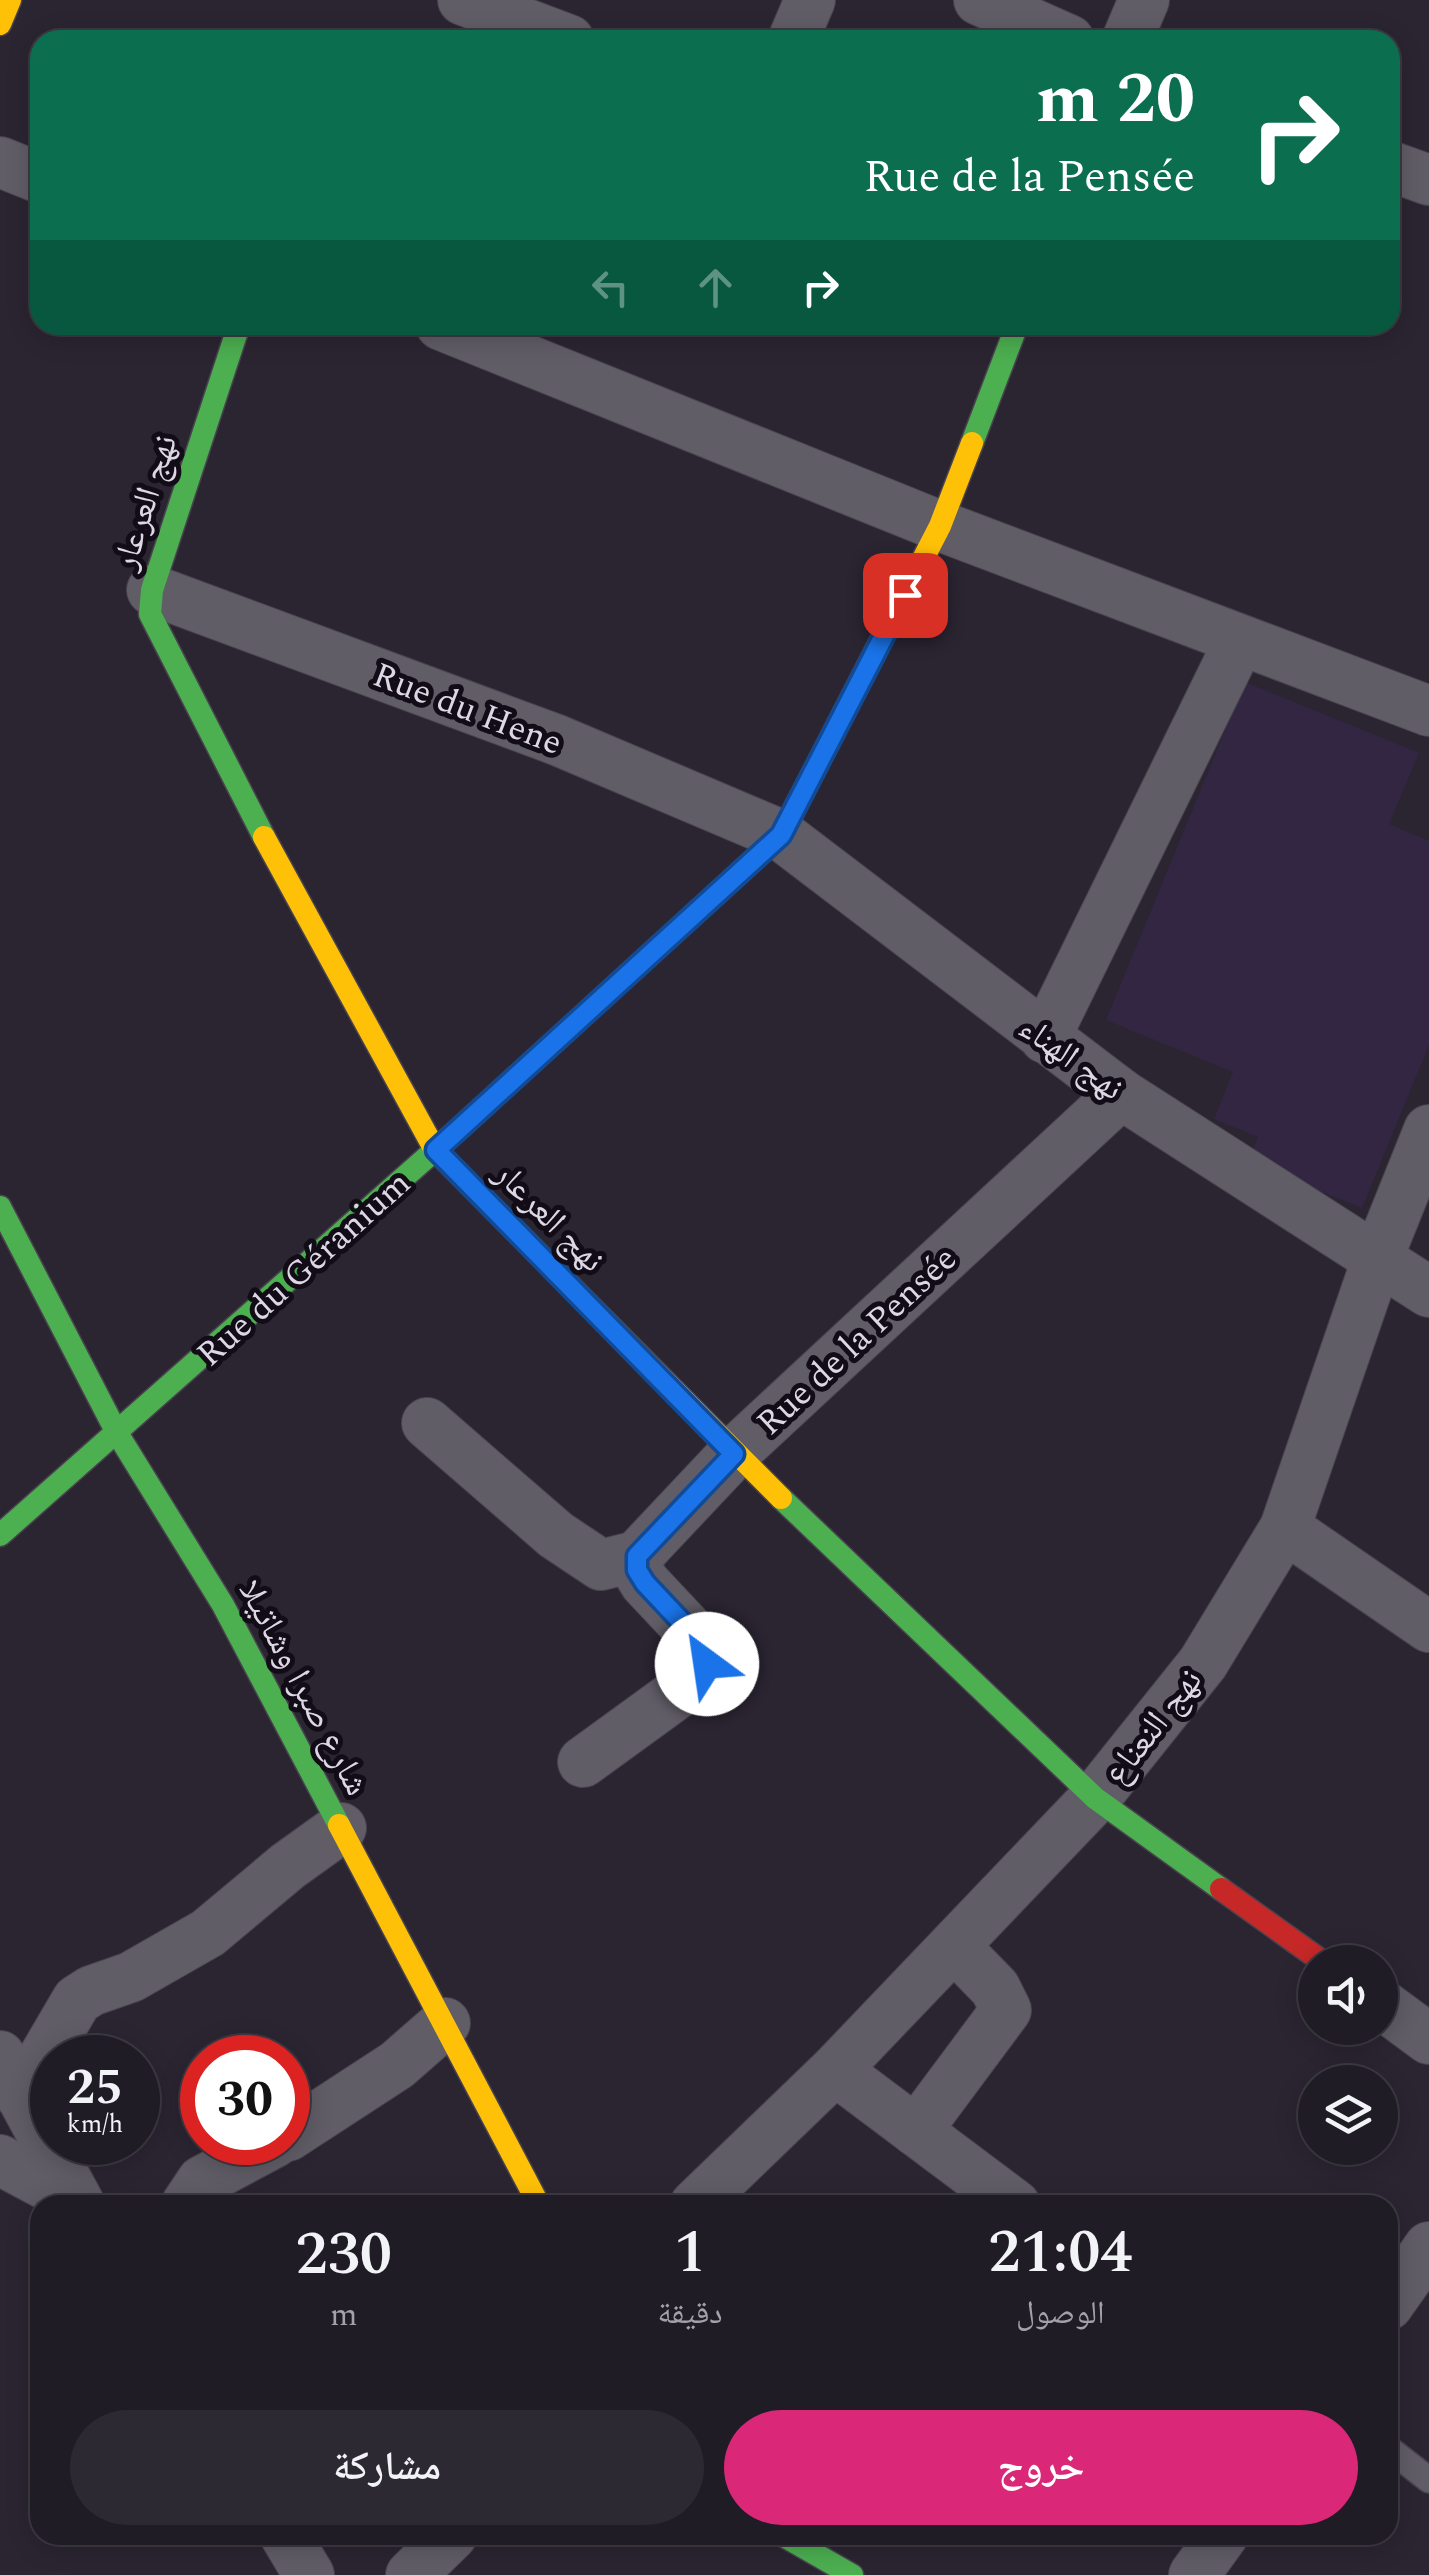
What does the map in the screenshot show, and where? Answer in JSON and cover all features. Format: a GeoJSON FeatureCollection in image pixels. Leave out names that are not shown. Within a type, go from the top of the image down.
{"type":"FeatureCollection","features":[{"type":"Feature","properties":{"kind":"street"},"geometry":{"type":"LineString","coordinates":[[0,24],[10,0]]}},
{"type":"Feature","properties":{"kind":"street"},"geometry":{"type":"LineString","coordinates":[[797,30],[810,0]]}},
{"type":"Feature","properties":{"kind":"street"},"geometry":{"type":"LineString","coordinates":[[978,0],[1046,30]]}},
{"type":"Feature","properties":{"kind":"street"},"geometry":{"type":"LineString","coordinates":[[1131,30],[1144,0]]}},
{"type":"Feature","properties":{"kind":"street"},"geometry":{"type":"LineString","coordinates":[[479,13],[536,30]]}},
{"type":"Feature","properties":{"kind":"street"},"geometry":{"type":"LineString","coordinates":[[0,162],[30,174]]}},
{"type":"Feature","properties":{"kind":"street"},"geometry":{"type":"LineString","coordinates":[[1400,170],[1429,180]]}},
{"type":"Feature","properties":{"kind":"street","name":"نهج العرعار"},"geometry":{"type":"LineString","coordinates":[[236,335],[152,590],[150,614],[259,828],[436,1150],[734,1454],[1095,1798],[1299,1945]]}},
{"type":"Feature","properties":{"kind":"street"},"geometry":{"type":"LineString","coordinates":[[466,335],[940,526],[1429,711]]}},
{"type":"Feature","properties":{"kind":"street","name":"Rue du Géranium"},"geometry":{"type":"LineString","coordinates":[[0,1535],[436,1150],[781,835],[940,526],[1013,335]]}},
{"type":"Feature","properties":{"kind":"street","name":"Rue du Hene"},"geometry":{"type":"LineString","coordinates":[[152,590],[558,740],[781,835]]}},
{"type":"Feature","properties":{"kind":"street"},"geometry":{"type":"LineString","coordinates":[[1045,1038],[1239,642]]}},
{"type":"Feature","properties":{"kind":"street","name":"نهج الهناء"},"geometry":{"type":"LineString","coordinates":[[781,835],[1121,1094],[1429,1292]]}},
{"type":"Feature","properties":{"kind":"street","name":"Rue de la Pensée"},"geometry":{"type":"LineString","coordinates":[[637,1556],[734,1454],[1121,1094]]}},
{"type":"Feature","properties":{"kind":"street","name":"نهج النعناع"},"geometry":{"type":"LineString","coordinates":[[705,2195],[835,2070],[1095,1798],[1203,1663],[1285,1528],[1378,1256],[1429,1130]]}},
{"type":"Feature","properties":{"kind":"street","name":"شارع صبرا وشاتيلا"},"geometry":{"type":"LineString","coordinates":[[2,1216],[117,1433],[223,1605],[534,2195]]}},
{"type":"Feature","properties":{"kind":"street"},"geometry":{"type":"LineString","coordinates":[[428,1423],[556,1535],[600,1565],[637,1556],[637,1570],[645,1583],[708,1650],[707,1664],[700,1676],[582,1762]]}},
{"type":"Feature","properties":{"kind":"street"},"geometry":{"type":"LineString","coordinates":[[1285,1528],[1429,1627]]}},
{"type":"Feature","properties":{"kind":"street"},"geometry":{"type":"LineString","coordinates":[[75,2195],[10,2076],[77,2000],[131,1977],[208,1933],[288,1866],[342,1828]]}},
{"type":"Feature","properties":{"kind":"street"},"geometry":{"type":"LineString","coordinates":[[916,2131],[1006,2010],[995,1988],[954,1946]]}},
{"type":"Feature","properties":{"kind":"street"},"geometry":{"type":"LineString","coordinates":[[1398,2017],[1429,2039]]}},
{"type":"Feature","properties":{"kind":"street"},"geometry":{"type":"LineString","coordinates":[[310,2122],[397,2065],[445,2023]]}},
{"type":"Feature","properties":{"kind":"street"},"geometry":{"type":"LineString","coordinates":[[835,2070],[1002,2195]]}},
{"type":"Feature","properties":{"kind":"street"},"geometry":{"type":"LineString","coordinates":[[0,2160],[64,2195]]}},
{"type":"Feature","properties":{"kind":"street"},"geometry":{"type":"LineString","coordinates":[[193,2195],[202,2181],[232,2165]]}},
{"type":"Feature","properties":{"kind":"street"},"geometry":{"type":"LineString","coordinates":[[1398,2291],[1429,2247]]}},
{"type":"Feature","properties":{"kind":"street"},"geometry":{"type":"LineString","coordinates":[[291,2545],[310,2575]]}},
{"type":"Feature","properties":{"kind":"street"},"geometry":{"type":"LineString","coordinates":[[411,2575],[442,2545]]}},
{"type":"Feature","properties":{"kind":"street"},"geometry":{"type":"LineString","coordinates":[[800,2545],[852,2575]]}},
{"type":"Feature","properties":{"kind":"street"},"geometry":{"type":"LineString","coordinates":[[1194,2575],[1216,2545]]}},
{"type":"Feature","properties":{"kind":"lane"},"geometry":{"type":"LineString","coordinates":[[1398,2456],[1429,2480]]}},
{"type":"Feature","properties":{"kind":"shaded area"},"geometry":{"type":"Polygon","coordinates":[[[1245,682],[1419,753],[1389,824],[1429,841],[1429,1045],[1362,1208],[1248,1162],[1258,1137],[1214,1119],[1233,1072],[1106,1020],[1245,682]]]}},
{"type":"Feature","properties":{"kind":"traffic: fast"},"geometry":{"type":"LineString","coordinates":[[236,335],[152,590],[150,614],[264,837]]}},
{"type":"Feature","properties":{"kind":"traffic: fast"},"geometry":{"type":"LineString","coordinates":[[972,443],[1013,335]]}},
{"type":"Feature","properties":{"kind":"traffic: fast"},"geometry":{"type":"LineString","coordinates":[[0,1535],[461,1127]]}},
{"type":"Feature","properties":{"kind":"traffic: fast"},"geometry":{"type":"LineString","coordinates":[[0,1207],[117,1433],[223,1605],[339,1825]]}},
{"type":"Feature","properties":{"kind":"traffic: fast"},"geometry":{"type":"LineString","coordinates":[[781,1498],[1095,1798],[1221,1889]]}},
{"type":"Feature","properties":{"kind":"traffic: fast"},"geometry":{"type":"LineString","coordinates":[[800,2545],[852,2575]]}},
{"type":"Feature","properties":{"kind":"traffic: slow"},"geometry":{"type":"LineString","coordinates":[[0,24],[10,0]]}},
{"type":"Feature","properties":{"kind":"traffic: slow"},"geometry":{"type":"LineString","coordinates":[[461,1127],[781,835],[940,526],[972,443]]}},
{"type":"Feature","properties":{"kind":"traffic: slow"},"geometry":{"type":"LineString","coordinates":[[264,837],[435,1150],[781,1498]]}},
{"type":"Feature","properties":{"kind":"traffic: slow"},"geometry":{"type":"LineString","coordinates":[[339,1825],[534,2195]]}},
{"type":"Feature","properties":{"kind":"traffic: jam"},"geometry":{"type":"LineString","coordinates":[[1221,1889],[1299,1945]]}},
{"type":"Feature","properties":{"kind":"route"},"geometry":{"type":"LineString","coordinates":[[707,1664],[708,1650],[645,1583],[637,1570],[637,1556],[734,1454],[436,1150],[781,835],[905,595]]}}]}
